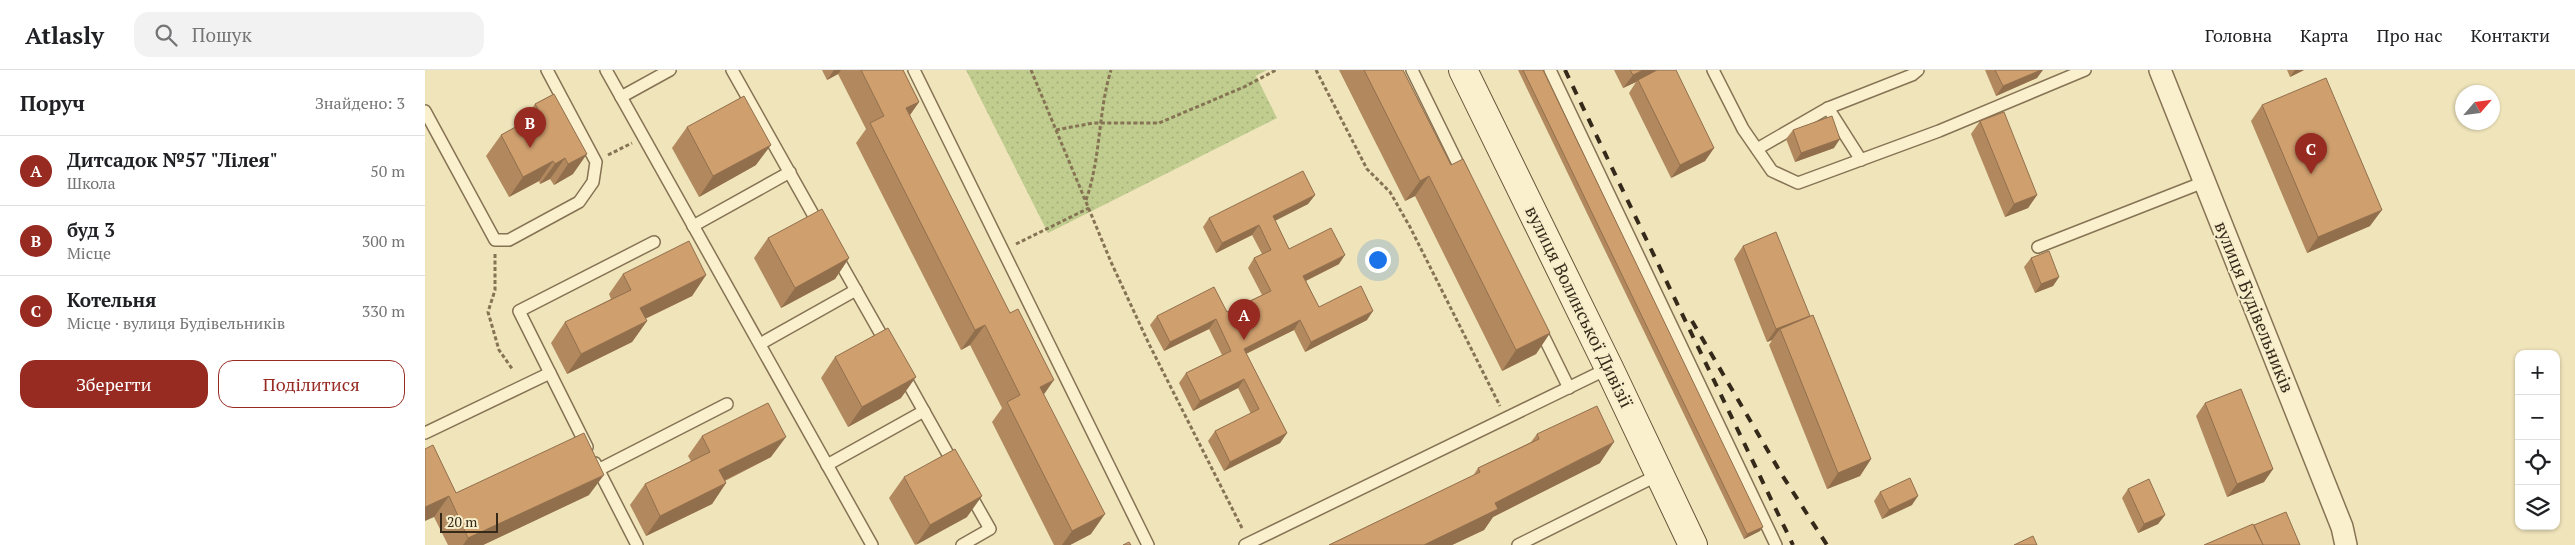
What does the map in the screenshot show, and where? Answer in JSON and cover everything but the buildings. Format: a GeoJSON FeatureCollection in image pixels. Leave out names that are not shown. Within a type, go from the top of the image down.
{"type":"FeatureCollection","features":[{"type":"Feature","properties":{"kind":"street","name":"вулиця Волинської Дивізії"},"geometry":{"type":"LineString","coordinates":[[1463,70],[1609,368],[1693,545]]}},
{"type":"Feature","properties":{"kind":"street","name":"вулиця Будівельників"},"geometry":{"type":"LineString","coordinates":[[2160,70],[2342,527],[2346,545]]}},
{"type":"Feature","properties":{"kind":"lane"},"geometry":{"type":"LineString","coordinates":[[425,110],[495,240],[509,240],[579,202],[593,182],[596,162],[547,70]]}},
{"type":"Feature","properties":{"kind":"lane"},"geometry":{"type":"LineString","coordinates":[[606,70],[872,545]]}},
{"type":"Feature","properties":{"kind":"lane"},"geometry":{"type":"LineString","coordinates":[[621,97],[669,70]]}},
{"type":"Feature","properties":{"kind":"lane"},"geometry":{"type":"LineString","coordinates":[[732,70],[990,529],[962,545]]}},
{"type":"Feature","properties":{"kind":"lane"},"geometry":{"type":"LineString","coordinates":[[914,70],[1148,545]]}},
{"type":"Feature","properties":{"kind":"lane"},"geometry":{"type":"LineString","coordinates":[[1412,70],[1469,185]]}},
{"type":"Feature","properties":{"kind":"lane"},"geometry":{"type":"LineString","coordinates":[[1550,70],[1776,545]]}},
{"type":"Feature","properties":{"kind":"lane"},"geometry":{"type":"LineString","coordinates":[[1713,70],[1743,129],[1772,171],[1798,183],[1939,131],[2085,70]]}},
{"type":"Feature","properties":{"kind":"lane"},"geometry":{"type":"LineString","coordinates":[[1757,149],[1828,108],[1912,75],[1918,70]]}},
{"type":"Feature","properties":{"kind":"lane"},"geometry":{"type":"LineString","coordinates":[[1828,108],[1861,160]]}},
{"type":"Feature","properties":{"kind":"lane"},"geometry":{"type":"LineString","coordinates":[[693,226],[790,172]]}},
{"type":"Feature","properties":{"kind":"lane"},"geometry":{"type":"LineString","coordinates":[[2037,247],[2204,182]]}},
{"type":"Feature","properties":{"kind":"lane"},"geometry":{"type":"LineString","coordinates":[[637,545],[519,311],[654,242]]}},
{"type":"Feature","properties":{"kind":"lane"},"geometry":{"type":"LineString","coordinates":[[759,344],[856,290]]}},
{"type":"Feature","properties":{"kind":"lane"},"geometry":{"type":"LineString","coordinates":[[1534,318],[1569,388]]}},
{"type":"Feature","properties":{"kind":"lane"},"geometry":{"type":"LineString","coordinates":[[1247,544],[1609,368]]}},
{"type":"Feature","properties":{"kind":"lane"},"geometry":{"type":"LineString","coordinates":[[425,432],[550,373]]}},
{"type":"Feature","properties":{"kind":"lane"},"geometry":{"type":"LineString","coordinates":[[598,470],[727,404]]}},
{"type":"Feature","properties":{"kind":"lane"},"geometry":{"type":"LineString","coordinates":[[827,465],[924,411]]}},
{"type":"Feature","properties":{"kind":"lane"},"geometry":{"type":"LineString","coordinates":[[1518,545],[1660,474]]}},
{"type":"Feature","properties":{"kind":"path"},"geometry":{"type":"LineString","coordinates":[[1031,70],[1111,262],[1247,544]]}},
{"type":"Feature","properties":{"kind":"path"},"geometry":{"type":"LineString","coordinates":[[1086,200],[1091,186],[1100,123],[1111,70]]}},
{"type":"Feature","properties":{"kind":"path"},"geometry":{"type":"LineString","coordinates":[[1056,130],[1100,123],[1159,123],[1244,87],[1275,70]]}},
{"type":"Feature","properties":{"kind":"path"},"geometry":{"type":"LineString","coordinates":[[1316,70],[1367,169],[1389,192],[1410,226],[1506,418]]}},
{"type":"Feature","properties":{"kind":"path"},"geometry":{"type":"LineString","coordinates":[[596,162],[643,136]]}},
{"type":"Feature","properties":{"kind":"path"},"geometry":{"type":"LineString","coordinates":[[1003,250],[1089,208]]}},
{"type":"Feature","properties":{"kind":"path"},"geometry":{"type":"LineString","coordinates":[[495,240],[495,290],[488,312],[499,350],[513,370]]}},
{"type":"Feature","properties":{"kind":"green space"},"geometry":{"type":"Polygon","coordinates":[[[966,70],[1267,70],[1256,76],[1277,118],[1048,233],[966,70]]]}},
{"type":"Feature","properties":{"kind":"railway"},"geometry":{"type":"LineString","coordinates":[[1565,70],[1793,545]]}},
{"type":"Feature","properties":{"kind":"railway"},"geometry":{"type":"LineString","coordinates":[[1692,321],[1782,475],[1827,545]]}},
{"type":"Feature","properties":{"kind":"place","name":"буд 3"},"geometry":{"type":"Point","coordinates":[530,148]}},
{"type":"Feature","properties":{"kind":"place","name":"Котельня"},"geometry":{"type":"Point","coordinates":[2311,174]}},
{"type":"Feature","properties":{"kind":"place","name":"Дитсадок №57 \"Лілея\""},"geometry":{"type":"Point","coordinates":[1244,340]}}]}
